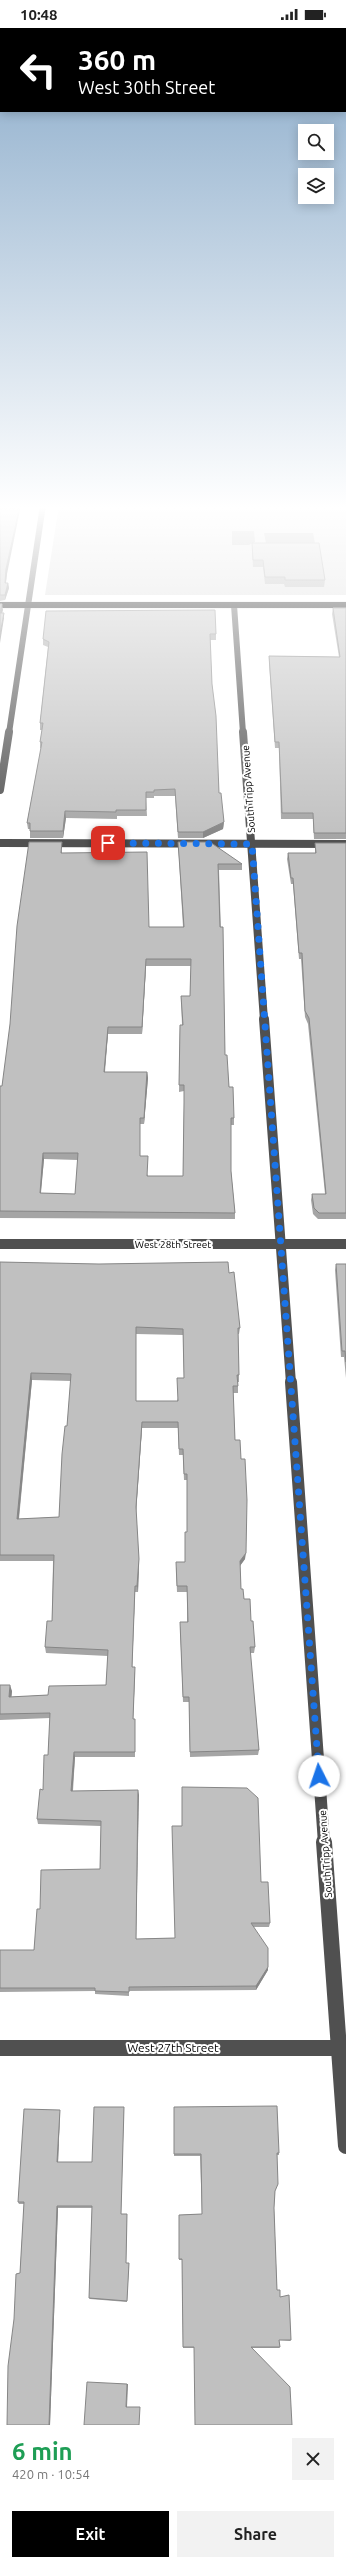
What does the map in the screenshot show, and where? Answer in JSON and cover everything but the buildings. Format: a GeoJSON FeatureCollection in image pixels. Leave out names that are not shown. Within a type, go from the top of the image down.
{"type":"FeatureCollection","features":[{"type":"Feature","properties":{"kind":"street"},"geometry":{"type":"LineString","coordinates":[[0,790],[25,617]]}},
{"type":"Feature","properties":{"kind":"street","name":"South Tripp Avenue"},"geometry":{"type":"LineString","coordinates":[[235,617],[342,2048],[346,2146]]}},
{"type":"Feature","properties":{"kind":"street"},"geometry":{"type":"LineString","coordinates":[[0,843],[346,844]]}},
{"type":"Feature","properties":{"kind":"street","name":"West 28th Street"},"geometry":{"type":"LineString","coordinates":[[0,1244],[346,1244]]}},
{"type":"Feature","properties":{"kind":"street","name":"West 27th Street"},"geometry":{"type":"LineString","coordinates":[[0,2048],[342,2048]]}},
{"type":"Feature","properties":{"kind":"route"},"geometry":{"type":"LineString","coordinates":[[108,843],[252,844],[319,1776]]}}]}
